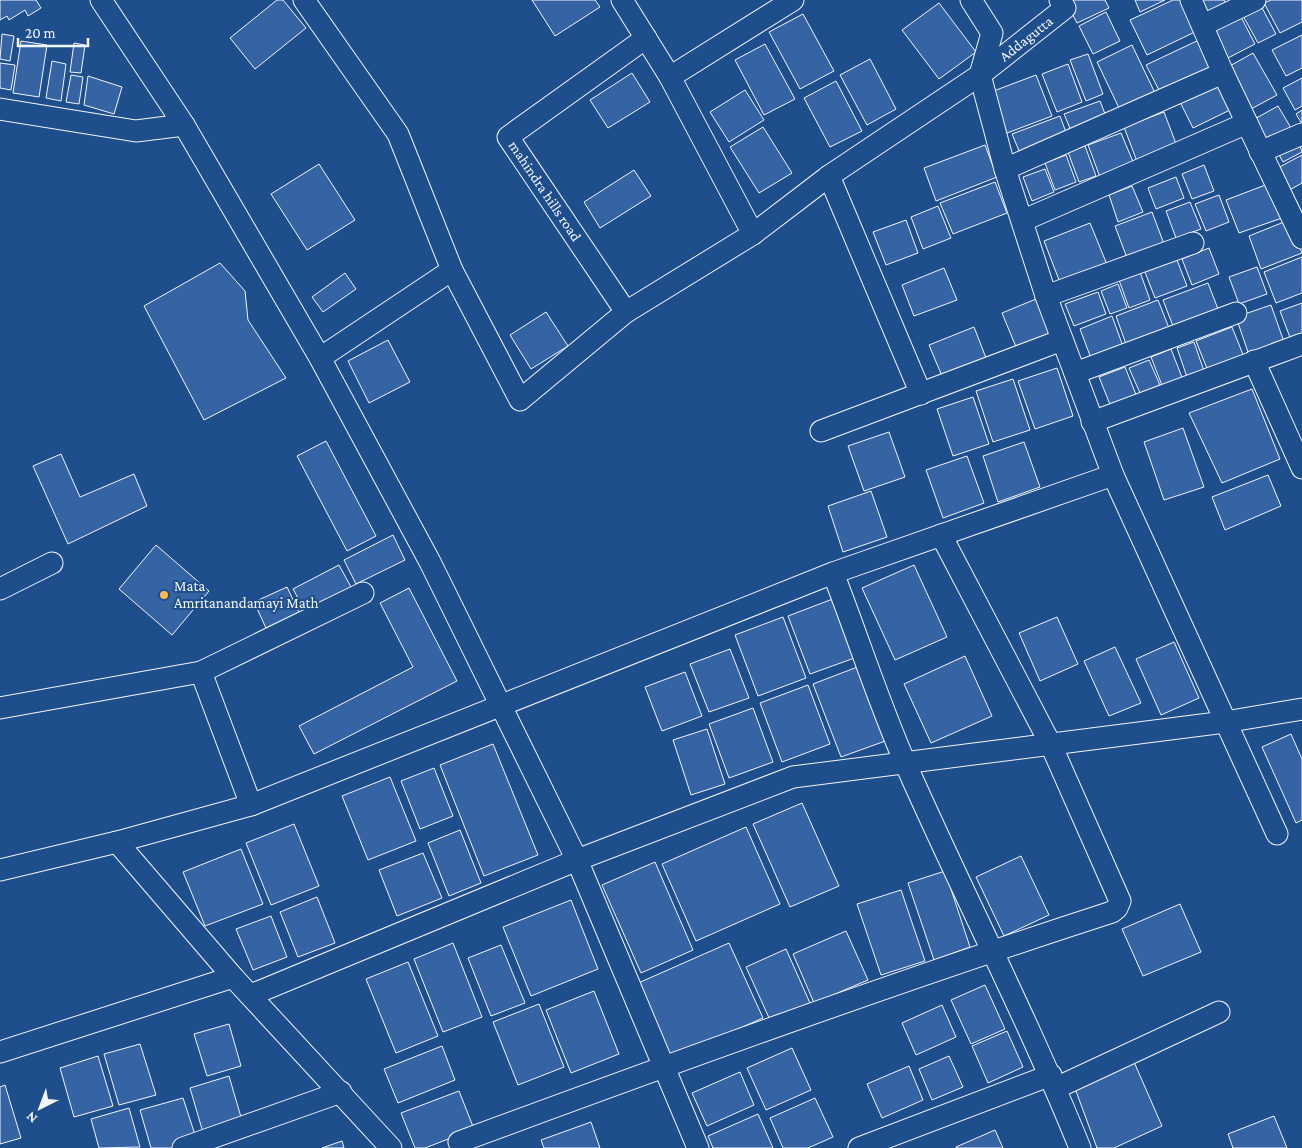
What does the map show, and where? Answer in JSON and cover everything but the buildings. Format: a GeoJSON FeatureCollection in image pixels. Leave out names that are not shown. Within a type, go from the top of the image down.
{"type":"FeatureCollection","features":[{"type":"Feature","properties":{"kind":"street"},"geometry":{"type":"LineString","coordinates":[[101,0],[184,126],[320,358],[430,562],[577,860],[698,1148]]}},
{"type":"Feature","properties":{"kind":"street"},"geometry":{"type":"LineString","coordinates":[[304,0],[398,134],[452,270],[520,400],[626,312],[753,234],[828,176],[980,75]]}},
{"type":"Feature","properties":{"kind":"street"},"geometry":{"type":"LineString","coordinates":[[622,0],[670,77],[753,234]]}},
{"type":"Feature","properties":{"kind":"street"},"geometry":{"type":"LineString","coordinates":[[670,77],[792,0]]}},
{"type":"Feature","properties":{"kind":"street"},"geometry":{"type":"LineString","coordinates":[[971,0],[992,33],[980,75],[1005,168],[1024,220],[1046,296],[1092,422],[1113,475],[1278,834]]}},
{"type":"Feature","properties":{"kind":"street","name":"Addagutta"},"geometry":{"type":"LineString","coordinates":[[980,75],[1065,8],[1060,0]]}},
{"type":"Feature","properties":{"kind":"street"},"geometry":{"type":"LineString","coordinates":[[1191,0],[1223,73],[1302,238]]}},
{"type":"Feature","properties":{"kind":"street"},"geometry":{"type":"LineString","coordinates":[[1203,26],[1255,0]]}},
{"type":"Feature","properties":{"kind":"street","name":"mahindra hills road"},"geometry":{"type":"LineString","coordinates":[[626,312],[508,136],[646,38]]}},
{"type":"Feature","properties":{"kind":"street"},"geometry":{"type":"LineString","coordinates":[[1005,168],[1223,73]]}},
{"type":"Feature","properties":{"kind":"street"},"geometry":{"type":"LineString","coordinates":[[0,109],[136,130],[184,126]]}},
{"type":"Feature","properties":{"kind":"street"},"geometry":{"type":"LineString","coordinates":[[1024,220],[1247,123]]}},
{"type":"Feature","properties":{"kind":"street"},"geometry":{"type":"LineString","coordinates":[[1260,152],[1302,134]]}},
{"type":"Feature","properties":{"kind":"street"},"geometry":{"type":"LineString","coordinates":[[828,176],[922,394]]}},
{"type":"Feature","properties":{"kind":"street"},"geometry":{"type":"LineString","coordinates":[[1046,296],[1193,243]]}},
{"type":"Feature","properties":{"kind":"street"},"geometry":{"type":"LineString","coordinates":[[320,358],[452,270]]}},
{"type":"Feature","properties":{"kind":"street"},"geometry":{"type":"LineString","coordinates":[[1075,374],[1236,313]]}},
{"type":"Feature","properties":{"kind":"street"},"geometry":{"type":"LineString","coordinates":[[821,431],[1062,340]]}},
{"type":"Feature","properties":{"kind":"street"},"geometry":{"type":"LineString","coordinates":[[1092,422],[1302,344]]}},
{"type":"Feature","properties":{"kind":"street"},"geometry":{"type":"LineString","coordinates":[[1254,362],[1302,468]]}},
{"type":"Feature","properties":{"kind":"street"},"geometry":{"type":"LineString","coordinates":[[0,870],[117,842],[251,805],[833,573],[1113,475]]}},
{"type":"Feature","properties":{"kind":"street"},"geometry":{"type":"LineString","coordinates":[[459,1142],[991,951],[1112,912],[1117,908],[1120,901],[1052,745],[941,535]]}},
{"type":"Feature","properties":{"kind":"street"},"geometry":{"type":"LineString","coordinates":[[0,590],[52,563]]}},
{"type":"Feature","properties":{"kind":"street"},"geometry":{"type":"LineString","coordinates":[[833,573],[906,764],[1053,1082],[1080,1148]]}},
{"type":"Feature","properties":{"kind":"street"},"geometry":{"type":"LineString","coordinates":[[0,708],[201,672],[363,593]]}},
{"type":"Feature","properties":{"kind":"street"},"geometry":{"type":"LineString","coordinates":[[201,672],[251,805]]}},
{"type":"Feature","properties":{"kind":"street"},"geometry":{"type":"LineString","coordinates":[[251,995],[577,860],[793,777],[1225,722],[1302,709]]}},
{"type":"Feature","properties":{"kind":"street"},"geometry":{"type":"LineString","coordinates":[[117,842],[233,977],[391,1148]]}},
{"type":"Feature","properties":{"kind":"street"},"geometry":{"type":"LineString","coordinates":[[0,1052],[233,977]]}},
{"type":"Feature","properties":{"kind":"street"},"geometry":{"type":"LineString","coordinates":[[859,1148],[1053,1082],[1219,1012]]}},
{"type":"Feature","properties":{"kind":"street"},"geometry":{"type":"LineString","coordinates":[[183,1148],[341,1092]]}},
{"type":"Feature","properties":{"kind":"place","name":"Mata Amritanandamayi Math"},"geometry":{"type":"Point","coordinates":[164,595]}}]}
